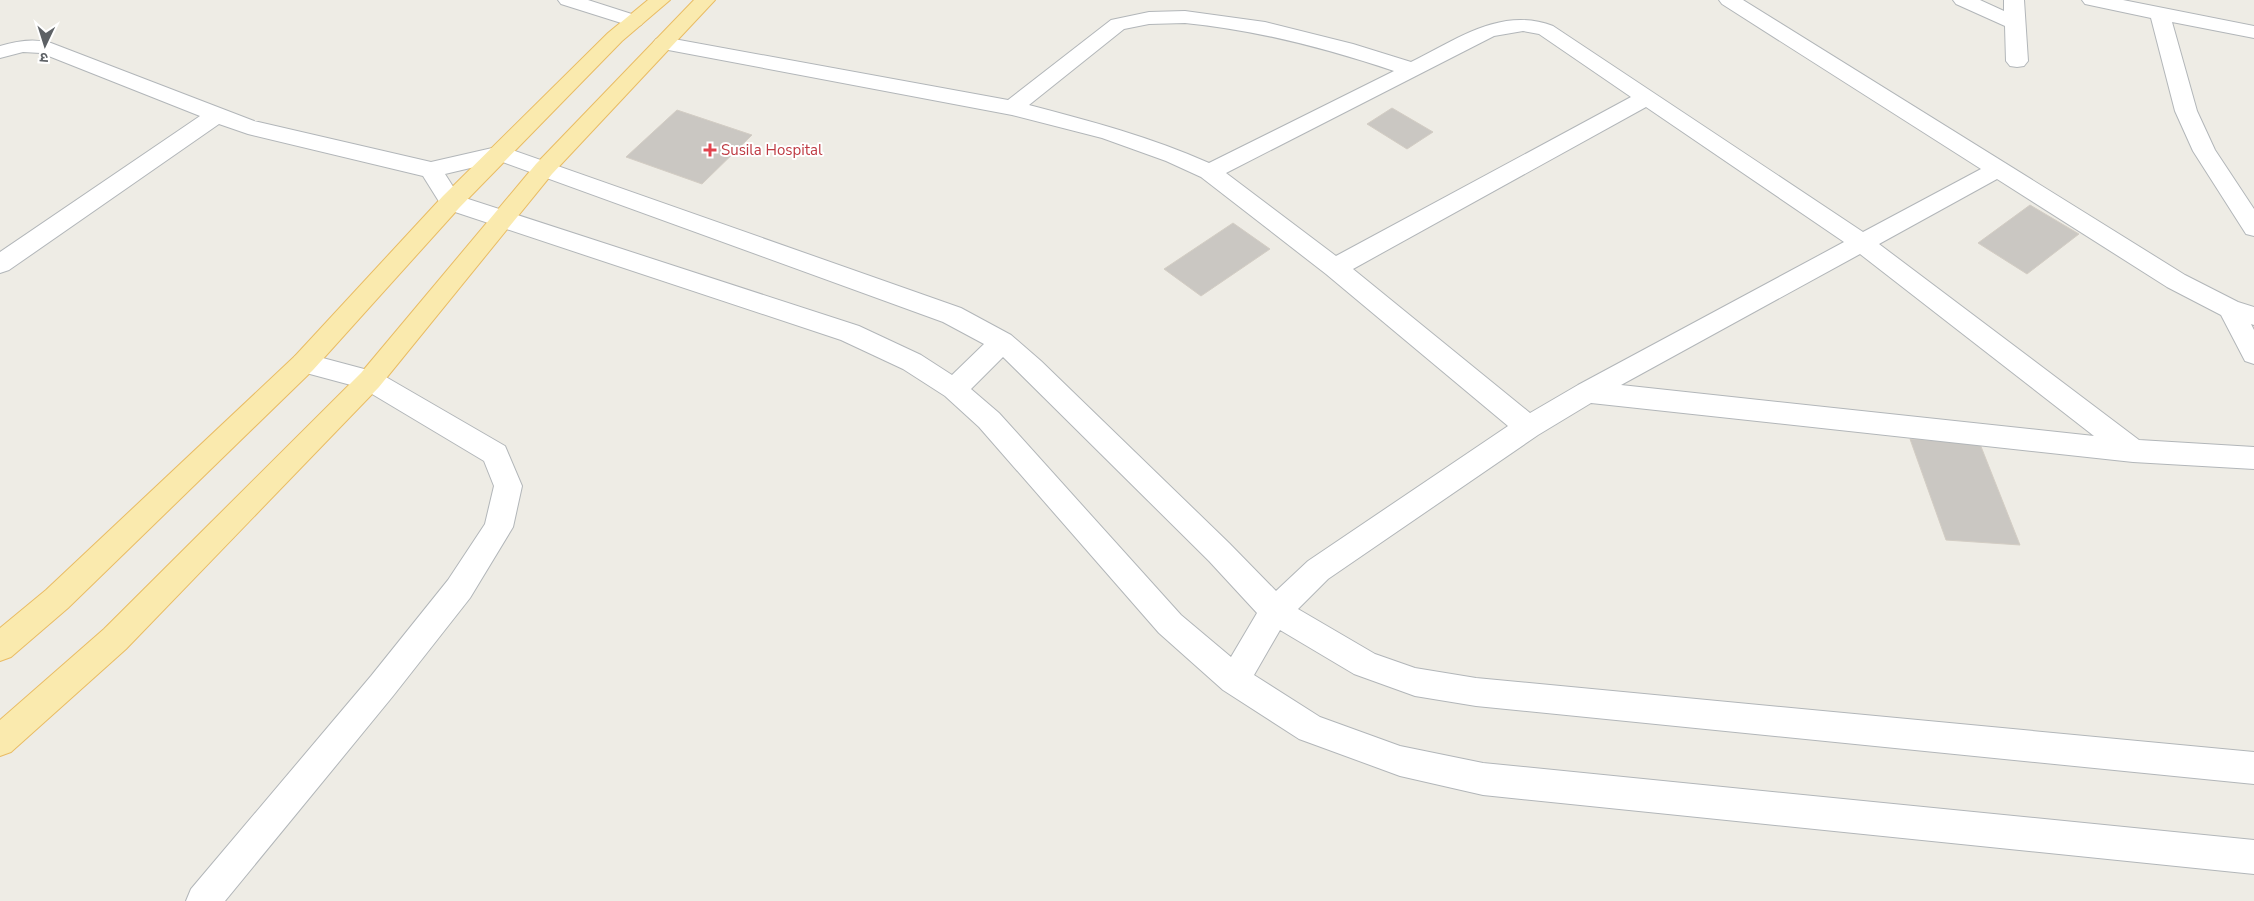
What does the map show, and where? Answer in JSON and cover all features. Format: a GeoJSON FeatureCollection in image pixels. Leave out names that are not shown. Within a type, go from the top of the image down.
{"type":"FeatureCollection","features":[{"type":"Feature","properties":{"kind":"main road"},"geometry":{"type":"LineString","coordinates":[[0,647],[57,599],[304,363],[451,202],[615,37],[660,0]]}},
{"type":"Feature","properties":{"kind":"main road"},"geometry":{"type":"LineString","coordinates":[[0,741],[115,639],[370,380],[501,218],[544,168],[705,0]]}},
{"type":"Feature","properties":{"kind":"street"},"geometry":{"type":"LineString","coordinates":[[568,0],[634,21]]}},
{"type":"Feature","properties":{"kind":"street"},"geometry":{"type":"LineString","coordinates":[[1729,0],[2176,281],[2230,309],[2254,316]]}},
{"type":"Feature","properties":{"kind":"street"},"geometry":{"type":"LineString","coordinates":[[1963,0],[2016,23]]}},
{"type":"Feature","properties":{"kind":"street"},"geometry":{"type":"LineString","coordinates":[[2014,0],[2018,61]]}},
{"type":"Feature","properties":{"kind":"street"},"geometry":{"type":"LineString","coordinates":[[2092,0],[2254,32]]}},
{"type":"Feature","properties":{"kind":"street"},"geometry":{"type":"LineString","coordinates":[[1012,108],[1119,24],[1142,13],[1176,8],[1220,9],[1263,18],[1413,70]]}},
{"type":"Feature","properties":{"kind":"street"},"geometry":{"type":"LineString","coordinates":[[2160,14],[2190,119],[2204,151],[2254,228]]}},
{"type":"Feature","properties":{"kind":"street"},"geometry":{"type":"LineString","coordinates":[[1209,172],[1487,32],[1509,25],[1530,23],[1546,30],[1862,243],[2133,451]]}},
{"type":"Feature","properties":{"kind":"street"},"geometry":{"type":"LineString","coordinates":[[663,44],[1012,108],[1117,136],[1174,156],[1209,172],[1335,268],[1528,427]]}},
{"type":"Feature","properties":{"kind":"street"},"geometry":{"type":"LineString","coordinates":[[0,52],[22,46],[44,47],[248,127],[284,137],[431,170],[501,153],[952,315],[1002,342],[1032,368],[1219,552],[1275,611],[1365,664],[1415,682],[1450,688],[2254,768]]}},
{"type":"Feature","properties":{"kind":"street"},"geometry":{"type":"LineString","coordinates":[[1335,268],[1646,98]]}},
{"type":"Feature","properties":{"kind":"street"},"geometry":{"type":"LineString","coordinates":[[0,264],[216,115]]}},
{"type":"Feature","properties":{"kind":"street"},"geometry":{"type":"LineString","coordinates":[[1234,680],[1275,611],[1298,587],[1340,554],[1528,427],[1587,392],[1998,169]]}},
{"type":"Feature","properties":{"kind":"street"},"geometry":{"type":"LineString","coordinates":[[431,170],[451,202],[850,333],[912,362],[954,389],[989,420],[1170,624],[1234,680],[1310,728],[1400,761],[1483,779],[2254,857]]}},
{"type":"Feature","properties":{"kind":"street"},"geometry":{"type":"LineString","coordinates":[[2230,309],[2254,354]]}},
{"type":"Feature","properties":{"kind":"street"},"geometry":{"type":"LineString","coordinates":[[954,389],[1002,342]]}},
{"type":"Feature","properties":{"kind":"street"},"geometry":{"type":"LineString","coordinates":[[203,901],[400,664],[459,589],[499,528],[508,486],[495,454],[370,380],[304,363]]}},
{"type":"Feature","properties":{"kind":"street"},"geometry":{"type":"LineString","coordinates":[[1587,392],[2133,451],[2254,458]]}},
{"type":"Feature","properties":{"kind":"building"},"geometry":{"type":"Polygon","coordinates":[[[1392,108],[1433,132],[1407,149],[1367,124],[1392,108]]]}},
{"type":"Feature","properties":{"kind":"building"},"geometry":{"type":"Polygon","coordinates":[[[677,110],[752,135],[702,184],[626,157],[677,110]]]}},
{"type":"Feature","properties":{"kind":"building"},"geometry":{"type":"Polygon","coordinates":[[[2030,205],[2079,234],[2027,274],[1978,243],[2030,205]]]}},
{"type":"Feature","properties":{"kind":"building"},"geometry":{"type":"Polygon","coordinates":[[[1233,223],[1270,249],[1201,296],[1164,269],[1233,223]]]}},
{"type":"Feature","properties":{"kind":"building"},"geometry":{"type":"Polygon","coordinates":[[[1910,439],[1980,444],[2020,545],[1946,540],[1910,439]]]}},
{"type":"Feature","properties":{"kind":"place","name":"Susila Hospital"},"geometry":{"type":"Point","coordinates":[710,150]}}]}
